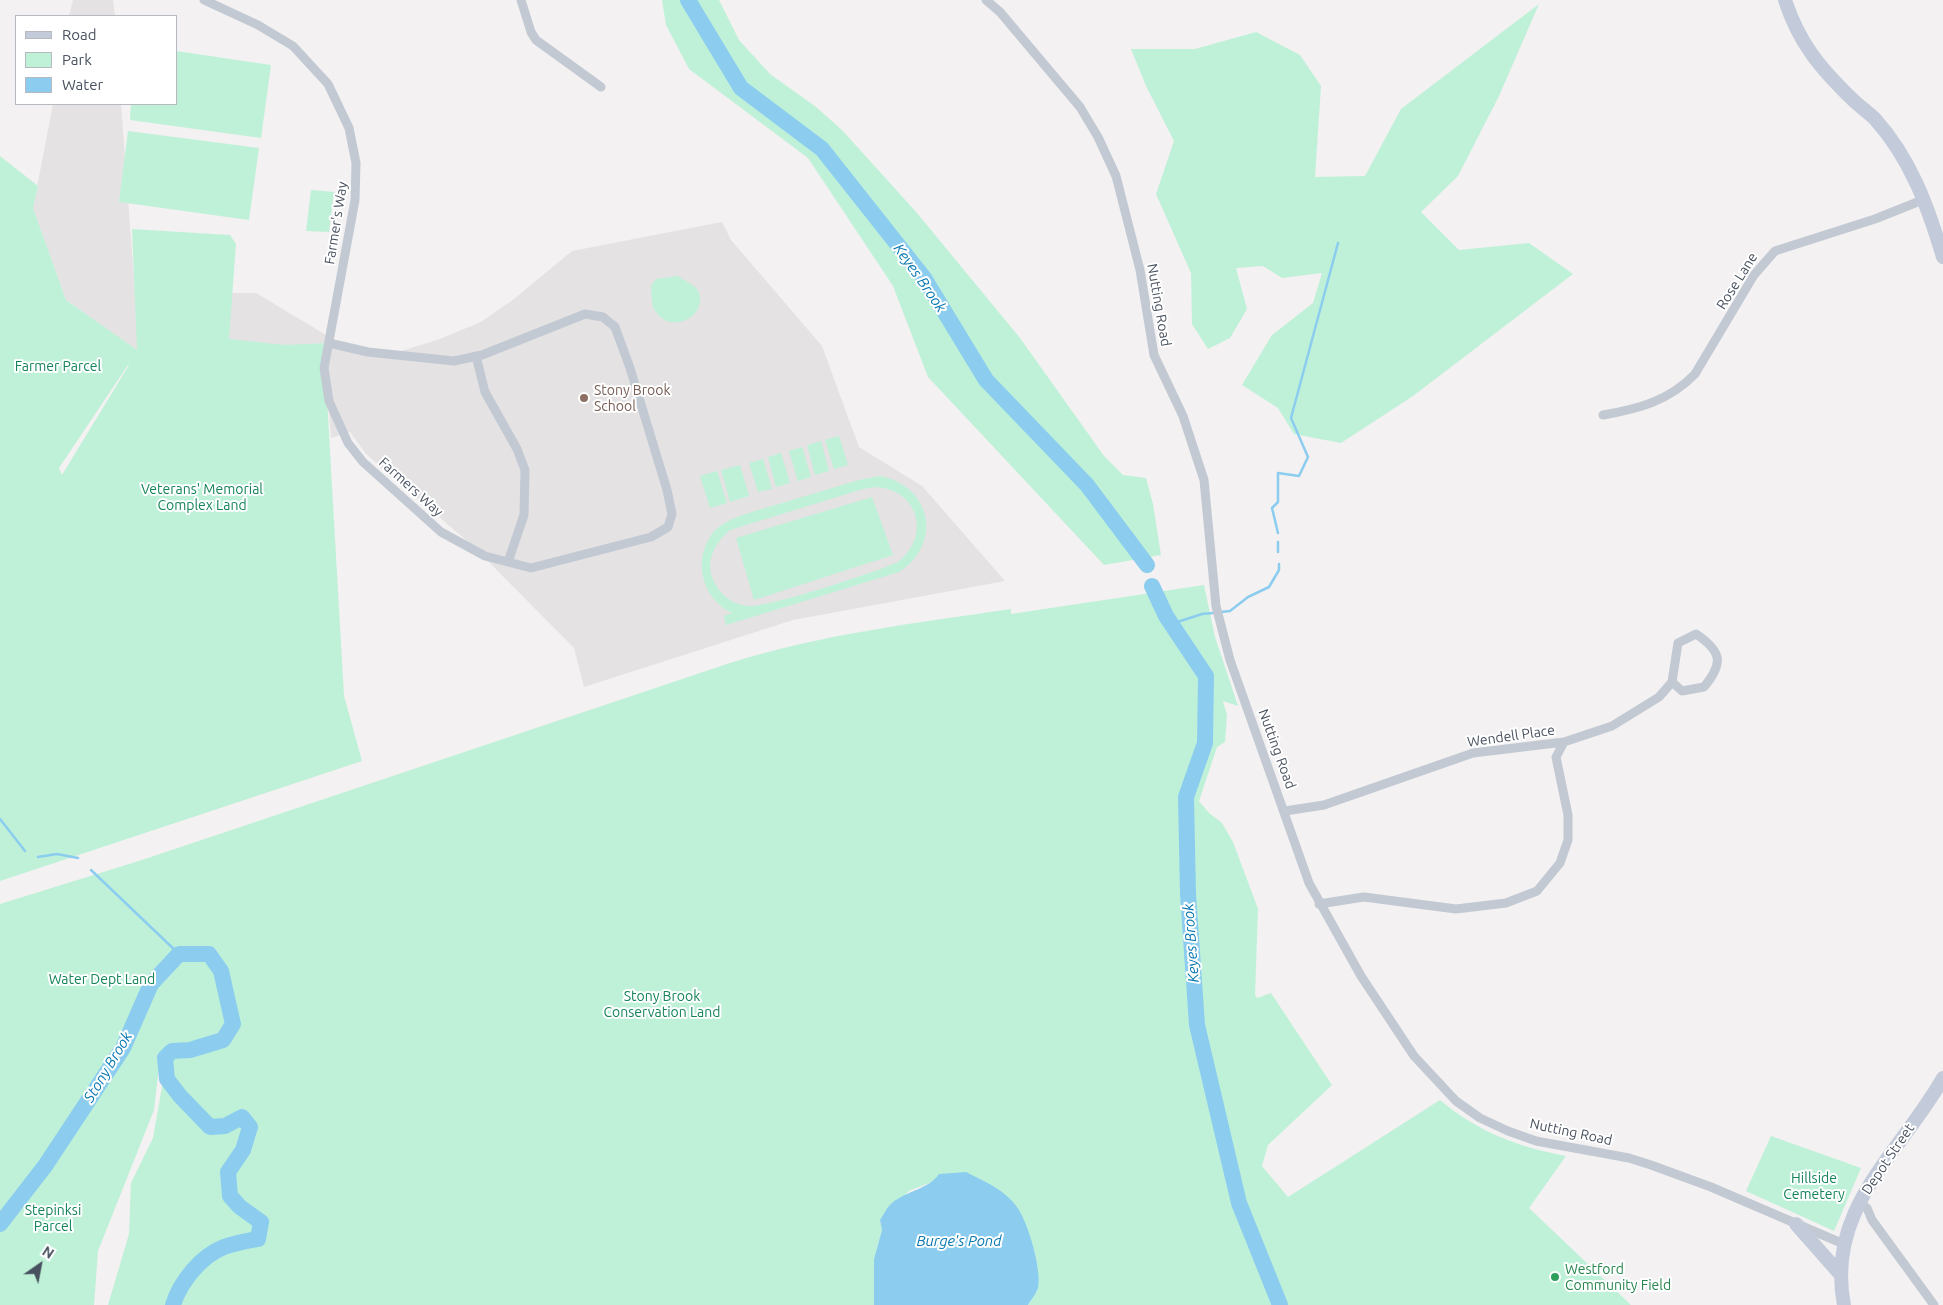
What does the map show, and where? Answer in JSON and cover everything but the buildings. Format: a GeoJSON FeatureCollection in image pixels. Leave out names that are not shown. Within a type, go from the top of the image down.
{"type":"FeatureCollection","features":[{"type":"Feature","properties":{"kind":"main road"},"geometry":{"type":"LineString","coordinates":[[1785,0],[1796,30],[1810,55],[1823,71],[1874,118],[1910,168],[1924,199],[1943,257]]}},
{"type":"Feature","properties":{"kind":"main road","name":"Depot Street"},"geometry":{"type":"LineString","coordinates":[[1844,1305],[1841,1275],[1852,1218],[1869,1182],[1943,1078]]}},
{"type":"Feature","properties":{"kind":"main road"},"geometry":{"type":"LineString","coordinates":[[1796,1224],[1841,1275]]}},
{"type":"Feature","properties":{"kind":"street","name":"Farmer's Way"},"geometry":{"type":"LineString","coordinates":[[204,0],[258,25],[293,46],[328,84],[349,128],[356,164],[355,200],[329,343]]}},
{"type":"Feature","properties":{"kind":"street"},"geometry":{"type":"LineString","coordinates":[[521,0],[531,32],[536,40],[601,87]]}},
{"type":"Feature","properties":{"kind":"street","name":"Nutting Road"},"geometry":{"type":"LineString","coordinates":[[986,0],[1000,12],[1080,107],[1098,137],[1116,176],[1140,270],[1154,355],[1183,416],[1204,480],[1216,606],[1222,635],[1285,811],[1301,864],[1319,904],[1349,951],[1361,976],[1414,1056],[1445,1091],[1469,1111],[1508,1131],[1536,1142],[1629,1158],[1651,1165],[1711,1187],[1846,1244]]}},
{"type":"Feature","properties":{"kind":"street","name":"Rose Lane"},"geometry":{"type":"LineString","coordinates":[[1603,415],[1635,409],[1660,401],[1683,387],[1696,374],[1754,276],[1774,251],[1875,219],[1924,199]]}},
{"type":"Feature","properties":{"kind":"street","name":"Farmers Way"},"geometry":{"type":"LineString","coordinates":[[329,343],[324,368],[329,401],[338,424],[356,454],[441,532],[485,556],[522,568],[531,568],[651,537],[668,527],[672,514],[627,360],[615,327],[603,317],[585,314],[476,356]]}},
{"type":"Feature","properties":{"kind":"street"},"geometry":{"type":"LineString","coordinates":[[329,343],[413,358],[454,361],[476,356],[485,392],[517,449],[525,470],[524,515],[508,562]]}},
{"type":"Feature","properties":{"kind":"street"},"geometry":{"type":"LineString","coordinates":[[1696,634],[1711,644],[1717,656],[1716,672],[1704,687],[1682,691],[1672,682],[1678,643],[1696,634]]}},
{"type":"Feature","properties":{"kind":"street","name":"Wendell Place"},"geometry":{"type":"LineString","coordinates":[[1285,811],[1324,805],[1473,753],[1564,742],[1612,726],[1659,696],[1672,682]]}},
{"type":"Feature","properties":{"kind":"street"},"geometry":{"type":"LineString","coordinates":[[1319,904],[1364,896],[1456,909],[1506,903],[1537,891],[1560,864],[1568,840],[1568,815],[1556,757],[1564,742]]}},
{"type":"Feature","properties":{"kind":"street"},"geometry":{"type":"LineString","coordinates":[[1860,1202],[1867,1208],[1872,1220],[1934,1305]]}},
{"type":"Feature","properties":{"kind":"street"},"geometry":{"type":"LineString","coordinates":[[1852,1218],[1872,1220]]}},
{"type":"Feature","properties":{"kind":"shaded area"},"geometry":{"type":"Polygon","coordinates":[[[73,0],[113,0],[115,15],[69,15],[73,0]]]}},
{"type":"Feature","properties":{"kind":"shaded area","name":"Stony Brook School"},"geometry":{"type":"Polygon","coordinates":[[[53,105],[121,105],[135,293],[256,293],[346,347],[388,355],[437,340],[481,322],[514,299],[572,251],[722,222],[731,240],[822,346],[859,447],[922,486],[1005,581],[793,620],[584,687],[574,648],[474,547],[366,454],[350,432],[331,438],[325,363],[138,351],[66,300],[33,208],[53,105]]]}},
{"type":"Feature","properties":{"kind":"green space","name":"Keyes Brook"},"geometry":{"type":"Polygon","coordinates":[[[662,0],[719,0],[739,40],[770,74],[816,107],[842,130],[917,213],[1020,338],[1104,456],[1123,475],[1146,478],[1153,504],[1161,555],[1104,565],[928,377],[893,286],[808,158],[689,69],[666,25],[662,0]]]}},
{"type":"Feature","properties":{"kind":"green space"},"geometry":{"type":"Polygon","coordinates":[[[1539,4],[1499,96],[1458,176],[1421,212],[1459,250],[1529,243],[1573,274],[1413,396],[1341,443],[1294,434],[1278,408],[1242,385],[1272,335],[1313,303],[1322,273],[1282,278],[1263,266],[1236,268],[1247,309],[1230,338],[1208,349],[1192,324],[1191,273],[1156,194],[1174,141],[1146,86],[1131,49],[1195,49],[1256,32],[1300,55],[1321,86],[1315,177],[1365,176],[1401,109],[1539,4]]]}},
{"type":"Feature","properties":{"kind":"green space"},"geometry":{"type":"Polygon","coordinates":[[[178,51],[271,65],[261,138],[130,120],[131,105],[178,105],[178,51]]]}},
{"type":"Feature","properties":{"kind":"green space"},"geometry":{"type":"Polygon","coordinates":[[[128,131],[259,148],[249,220],[119,202],[128,131]]]}},
{"type":"Feature","properties":{"kind":"green space"},"geometry":{"type":"Polygon","coordinates":[[[0,156],[38,186],[33,208],[66,300],[137,350],[132,229],[230,235],[236,244],[229,339],[285,345],[329,343],[325,363],[344,696],[362,761],[0,881],[0,156]],[[129,365],[59,468],[62,475],[129,365]]]}},
{"type":"Feature","properties":{"kind":"green space"},"geometry":{"type":"Polygon","coordinates":[[[311,190],[334,192],[329,232],[306,231],[311,190]]]}},
{"type":"Feature","properties":{"kind":"green space"},"geometry":{"type":"Polygon","coordinates":[[[678,276],[697,289],[700,298],[699,306],[688,319],[670,322],[661,318],[654,309],[651,286],[656,279],[678,276]]]}},
{"type":"Feature","properties":{"kind":"green space"},"geometry":{"type":"Polygon","coordinates":[[[839,436],[848,465],[834,469],[825,440],[839,436]]]}},
{"type":"Feature","properties":{"kind":"green space"},"geometry":{"type":"Polygon","coordinates":[[[821,441],[829,471],[815,475],[807,445],[821,441]]]}},
{"type":"Feature","properties":{"kind":"green space"},"geometry":{"type":"Polygon","coordinates":[[[802,447],[811,477],[798,481],[789,451],[802,447]]]}},
{"type":"Feature","properties":{"kind":"green space"},"geometry":{"type":"Polygon","coordinates":[[[781,453],[790,483],[776,487],[768,457],[781,453]]]}},
{"type":"Feature","properties":{"kind":"green space"},"geometry":{"type":"Polygon","coordinates":[[[763,459],[772,489],[758,492],[749,463],[763,459]]]}},
{"type":"Feature","properties":{"kind":"green space"},"geometry":{"type":"Polygon","coordinates":[[[740,465],[749,496],[730,502],[721,470],[740,465]]]}},
{"type":"Feature","properties":{"kind":"green space"},"geometry":{"type":"Polygon","coordinates":[[[717,471],[727,503],[710,508],[700,476],[717,471]]]}},
{"type":"Feature","properties":{"kind":"green space"},"geometry":{"type":"Polygon","coordinates":[[[880,476],[898,482],[911,491],[920,503],[926,517],[926,532],[922,547],[913,560],[899,572],[726,625],[724,616],[732,613],[714,599],[704,580],[702,569],[705,547],[716,529],[742,515],[859,480],[880,476]],[[876,487],[863,489],[730,530],[720,540],[711,557],[710,570],[715,583],[721,593],[736,603],[748,606],[759,605],[822,588],[898,562],[915,540],[916,516],[911,505],[902,496],[891,490],[876,487]]]}},
{"type":"Feature","properties":{"kind":"green space"},"geometry":{"type":"Polygon","coordinates":[[[872,497],[893,555],[754,600],[736,538],[872,497]]]}},
{"type":"Feature","properties":{"kind":"green space","name":"Stony Brook Conservation Land"},"geometry":{"type":"Polygon","coordinates":[[[1204,585],[1215,637],[1238,706],[1223,701],[1227,715],[1225,742],[1217,747],[1199,801],[1209,813],[1222,823],[1233,842],[1258,909],[1255,995],[1257,998],[1271,993],[1332,1085],[1268,1145],[1262,1166],[1288,1197],[1440,1100],[1469,1121],[1499,1137],[1531,1148],[1566,1156],[1529,1208],[1631,1305],[1028,1305],[1038,1289],[934,1181],[909,1191],[880,1220],[882,1230],[874,1259],[874,1305],[108,1305],[129,1234],[131,1183],[153,1138],[163,1081],[159,1067],[154,1110],[98,1251],[94,1305],[0,1305],[0,904],[142,860],[730,663],[765,653],[834,637],[905,625],[1011,609],[1011,614],[1204,585]]]}},
{"type":"Feature","properties":{"kind":"green space","name":"Hillside Cemetery"},"geometry":{"type":"Polygon","coordinates":[[[1771,1136],[1861,1168],[1834,1231],[1746,1191],[1771,1136]]]}},
{"type":"Feature","properties":{"kind":"water","name":"Burge's Pond"},"geometry":{"type":"Polygon","coordinates":[[[966,1172],[1000,1191],[1012,1201],[1021,1214],[1036,1258],[1039,1280],[1035,1295],[1028,1305],[874,1305],[874,1259],[882,1230],[880,1220],[887,1209],[892,1203],[923,1187],[939,1174],[966,1172]]]}},
{"type":"Feature","properties":{"kind":"waterway","name":"Keyes Brook"},"geometry":{"type":"LineString","coordinates":[[688,0],[741,88],[822,149],[924,278],[986,380],[1087,485],[1147,565]]}},
{"type":"Feature","properties":{"kind":"waterway"},"geometry":{"type":"LineString","coordinates":[[1278,533],[1272,508],[1278,502],[1278,473],[1299,476],[1308,457],[1291,418],[1338,243]]}},
{"type":"Feature","properties":{"kind":"waterway"},"geometry":{"type":"LineString","coordinates":[[1278,542],[1278,552]]}},
{"type":"Feature","properties":{"kind":"waterway"},"geometry":{"type":"LineString","coordinates":[[1221,612],[1230,611],[1248,597],[1269,587],[1279,570],[1279,564]]}},
{"type":"Feature","properties":{"kind":"waterway","name":"Keyes Brook"},"geometry":{"type":"LineString","coordinates":[[1152,586],[1166,616],[1206,676],[1205,743],[1186,797],[1188,894],[1197,1025],[1239,1203],[1280,1305]]}},
{"type":"Feature","properties":{"kind":"waterway"},"geometry":{"type":"LineString","coordinates":[[1171,624],[1202,614],[1213,613]]}},
{"type":"Feature","properties":{"kind":"waterway"},"geometry":{"type":"LineString","coordinates":[[0,819],[25,851]]}},
{"type":"Feature","properties":{"kind":"waterway"},"geometry":{"type":"LineString","coordinates":[[38,857],[57,854],[78,858]]}},
{"type":"Feature","properties":{"kind":"waterway"},"geometry":{"type":"LineString","coordinates":[[91,870],[179,954]]}},
{"type":"Feature","properties":{"kind":"waterway","name":"Stony Brook"},"geometry":{"type":"LineString","coordinates":[[0,1224],[45,1166],[123,1048],[151,984],[179,954],[209,954],[221,971],[233,1024],[223,1040],[190,1050],[172,1051],[165,1058],[167,1079],[180,1096],[210,1127],[225,1126],[242,1117],[250,1127],[243,1150],[228,1172],[230,1196],[240,1207],[261,1222],[258,1239],[224,1247],[215,1251],[200,1263],[186,1279],[173,1305]]}},
{"type":"Feature","properties":{"kind":"place","name":"Stony Brook School"},"geometry":{"type":"Point","coordinates":[584,398]}},
{"type":"Feature","properties":{"kind":"place","name":"Westford Community Field"},"geometry":{"type":"Point","coordinates":[1555,1277]}},
{"type":"Feature","properties":{"kind":"park label","name":"Farmer Parcel"},"geometry":{"type":"Point","coordinates":[58,366]}},
{"type":"Feature","properties":{"kind":"park label","name":"Veterans' Memorial Complex Land"},"geometry":{"type":"Point","coordinates":[202,498]}},
{"type":"Feature","properties":{"kind":"park label","name":"Water Dept Land"},"geometry":{"type":"Point","coordinates":[102,979]}},
{"type":"Feature","properties":{"kind":"park label","name":"Stepinksi Parcel"},"geometry":{"type":"Point","coordinates":[53,1218]}}]}
